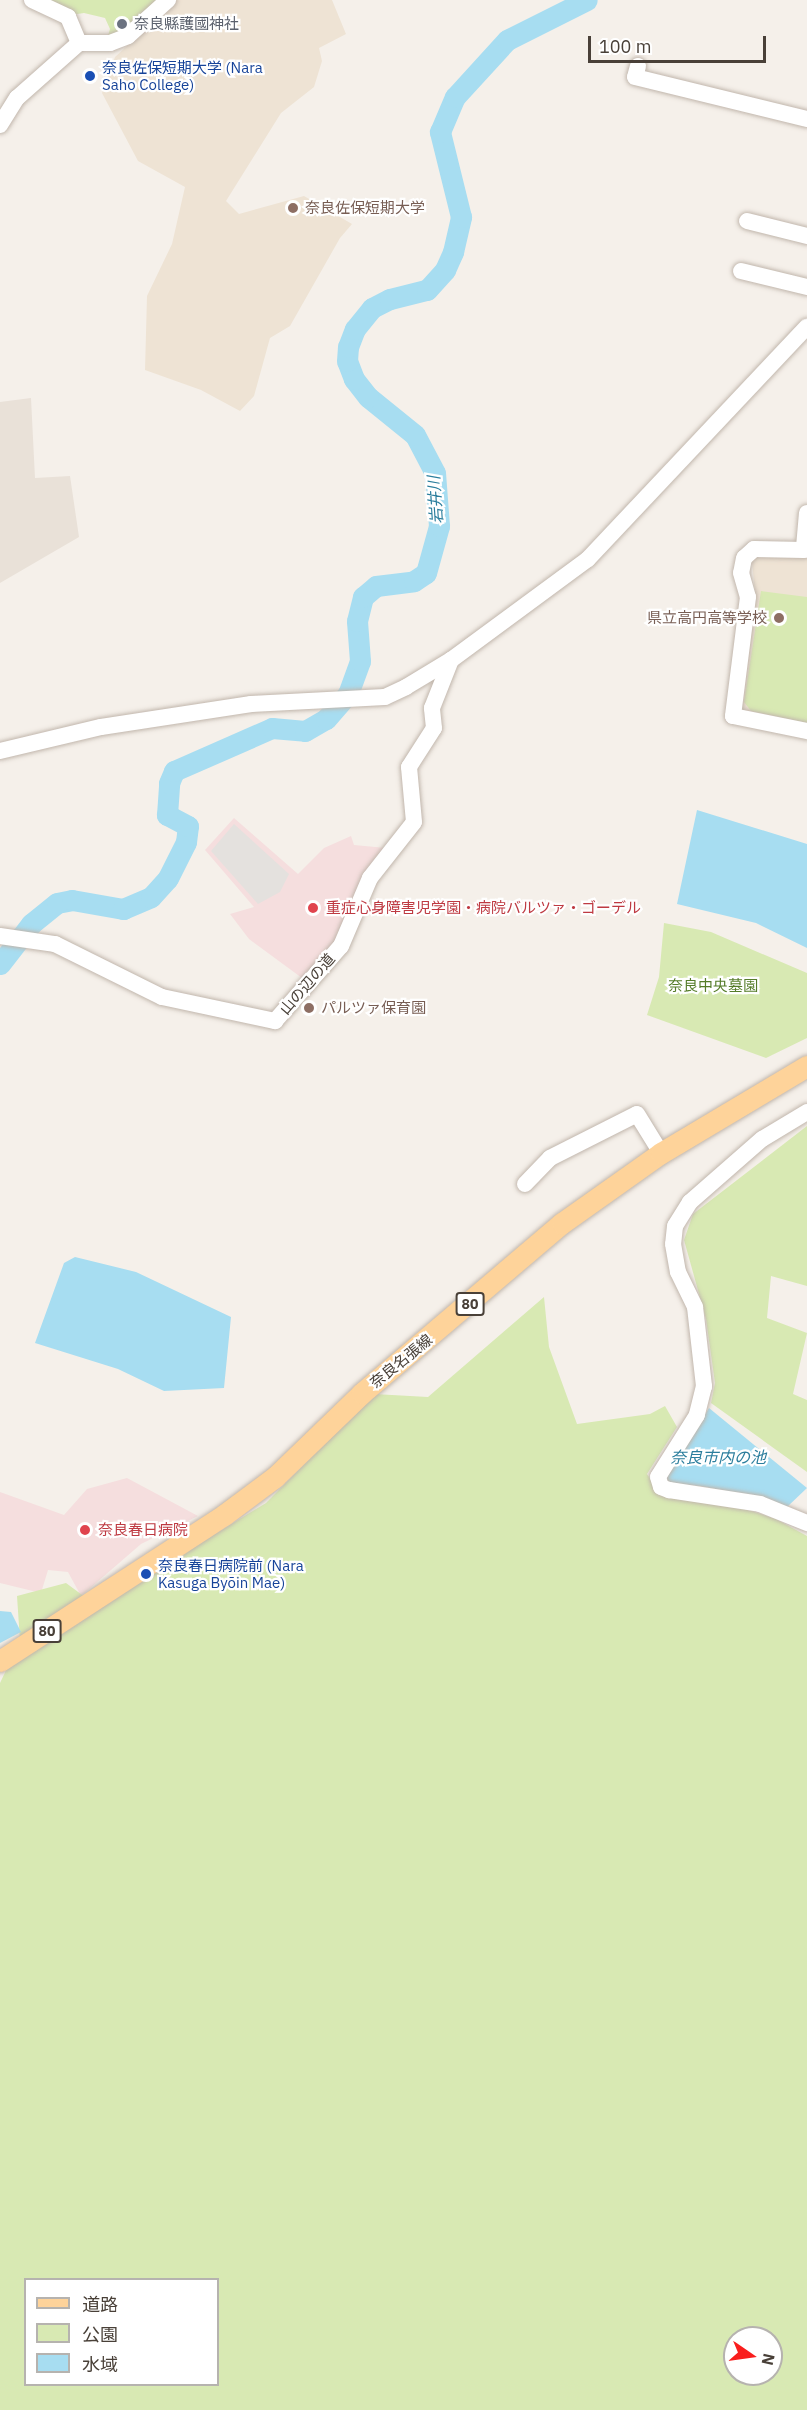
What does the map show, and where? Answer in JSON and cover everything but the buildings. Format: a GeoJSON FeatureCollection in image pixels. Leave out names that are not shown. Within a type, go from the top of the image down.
{"type":"FeatureCollection","features":[{"type":"Feature","properties":{"kind":"main road","name":"奈良名張線"},"geometry":{"type":"LineString","coordinates":[[0,1661],[224,1515],[275,1477],[362,1393],[562,1223],[661,1153],[807,1066]]}},
{"type":"Feature","properties":{"kind":"street"},"geometry":{"type":"LineString","coordinates":[[32,0],[68,17],[79,43]]}},
{"type":"Feature","properties":{"kind":"street"},"geometry":{"type":"LineString","coordinates":[[0,125],[17,98],[79,43],[110,43],[128,36],[168,0]]}},
{"type":"Feature","properties":{"kind":"street"},"geometry":{"type":"LineString","coordinates":[[638,66],[635,77],[807,119]]}},
{"type":"Feature","properties":{"kind":"street"},"geometry":{"type":"LineString","coordinates":[[747,221],[807,236]]}},
{"type":"Feature","properties":{"kind":"street"},"geometry":{"type":"LineString","coordinates":[[741,271],[807,287]]}},
{"type":"Feature","properties":{"kind":"street"},"geometry":{"type":"LineString","coordinates":[[0,751],[101,728],[239,705],[385,697],[451,660],[588,559],[807,327]]}},
{"type":"Feature","properties":{"kind":"street"},"geometry":{"type":"LineString","coordinates":[[807,513],[804,550],[754,549],[744,558],[741,573],[748,597],[733,716],[807,731]]}},
{"type":"Feature","properties":{"kind":"street","name":"山の辺の道"},"geometry":{"type":"LineString","coordinates":[[4,936],[55,944],[162,997],[275,1021],[340,946],[370,878],[414,822],[408,779],[409,767],[434,728],[432,708],[451,660]]}},
{"type":"Feature","properties":{"kind":"street"},"geometry":{"type":"LineString","coordinates":[[807,1112],[762,1139],[690,1202],[675,1226],[675,1254],[678,1272],[695,1307],[704,1386],[697,1415],[658,1477],[661,1486],[669,1490],[760,1504],[807,1523]]}},
{"type":"Feature","properties":{"kind":"street"},"geometry":{"type":"LineString","coordinates":[[525,1184],[550,1158],[637,1114],[661,1153]]}},
{"type":"Feature","properties":{"kind":"shaded area","name":"奈良佐保短期大学"},"geometry":{"type":"Polygon","coordinates":[[[177,0],[332,0],[346,34],[319,48],[322,61],[314,87],[281,113],[226,201],[239,214],[304,196],[352,224],[340,238],[290,326],[270,338],[254,396],[240,411],[201,390],[145,370],[147,296],[172,244],[185,187],[138,161],[102,93],[115,57],[177,0]]]}},
{"type":"Feature","properties":{"kind":"shaded area"},"geometry":{"type":"Polygon","coordinates":[[[31,398],[35,478],[70,476],[79,537],[0,583],[0,402],[31,398]]]}},
{"type":"Feature","properties":{"kind":"shaded area","name":"県立高円高等学校"},"geometry":{"type":"Polygon","coordinates":[[[807,552],[807,727],[738,711],[755,593],[752,561],[760,553],[807,552]]]}},
{"type":"Feature","properties":{"kind":"shaded area"},"geometry":{"type":"Polygon","coordinates":[[[234,818],[298,874],[324,848],[351,836],[354,845],[386,848],[339,942],[302,978],[249,939],[230,914],[254,907],[205,850],[234,818]]]}},
{"type":"Feature","properties":{"kind":"shaded area"},"geometry":{"type":"Polygon","coordinates":[[[234,824],[289,874],[280,892],[258,904],[211,851],[234,824]]]}},
{"type":"Feature","properties":{"kind":"shaded area","name":"奈良春日病院"},"geometry":{"type":"Polygon","coordinates":[[[127,1478],[198,1516],[141,1544],[81,1596],[68,1572],[48,1570],[41,1593],[0,1583],[0,1492],[64,1515],[87,1489],[127,1478]]]}},
{"type":"Feature","properties":{"kind":"green space","name":"奈良縣護國神社"},"geometry":{"type":"Polygon","coordinates":[[[41,0],[158,0],[127,34],[107,39],[110,29],[105,18],[84,13],[71,15],[41,0]]]}},
{"type":"Feature","properties":{"kind":"green space","name":"県立高円高等学校"},"geometry":{"type":"Polygon","coordinates":[[[761,591],[807,597],[807,723],[751,711],[744,702],[761,591]]]}},
{"type":"Feature","properties":{"kind":"green space","name":"奈良中央墓園"},"geometry":{"type":"Polygon","coordinates":[[[664,923],[711,932],[807,973],[807,1038],[766,1058],[647,1015],[659,977],[664,923]]]}},
{"type":"Feature","properties":{"kind":"green space"},"geometry":{"type":"Polygon","coordinates":[[[807,1126],[807,1286],[771,1276],[767,1318],[807,1333],[793,1394],[807,1400],[807,1472],[711,1403],[715,1383],[706,1319],[684,1240],[693,1214],[807,1126]]]}},
{"type":"Feature","properties":{"kind":"green space"},"geometry":{"type":"Polygon","coordinates":[[[544,1297],[549,1347],[577,1424],[650,1414],[665,1406],[677,1427],[647,1474],[662,1496],[742,1508],[776,1519],[807,1536],[807,2410],[0,2410],[0,1683],[20,1641],[17,1596],[66,1583],[97,1606],[266,1503],[374,1394],[428,1397],[544,1297]]]}},
{"type":"Feature","properties":{"kind":"water"},"geometry":{"type":"Polygon","coordinates":[[[697,810],[807,844],[807,948],[756,923],[677,904],[697,810]]]}},
{"type":"Feature","properties":{"kind":"water"},"geometry":{"type":"Polygon","coordinates":[[[75,1257],[136,1272],[231,1317],[224,1388],[164,1391],[118,1369],[35,1343],[64,1263],[75,1257]]]}},
{"type":"Feature","properties":{"kind":"water","name":"奈良市内の池"},"geometry":{"type":"Polygon","coordinates":[[[709,1408],[807,1488],[786,1508],[756,1497],[700,1486],[669,1484],[666,1479],[709,1408]]]}},
{"type":"Feature","properties":{"kind":"water"},"geometry":{"type":"Polygon","coordinates":[[[0,1611],[11,1612],[21,1632],[0,1643],[0,1611]]]}},
{"type":"Feature","properties":{"kind":"waterway","name":"岩井川"},"geometry":{"type":"LineString","coordinates":[[0,964],[31,924],[57,903],[72,900],[123,909],[151,897],[168,878],[186,842],[188,826],[167,815],[169,783],[174,771],[272,728],[305,731],[326,719],[348,694],[360,661],[357,621],[363,597],[376,586],[414,581],[426,573],[439,526],[435,473],[415,435],[368,397],[354,379],[347,361],[348,347],[355,329],[372,308],[390,299],[427,290],[445,270],[453,252],[461,217],[440,132],[455,97],[507,40],[587,0]]}},
{"type":"Feature","properties":{"kind":"place","name":"奈良縣護國神社"},"geometry":{"type":"Point","coordinates":[122,24]}},
{"type":"Feature","properties":{"kind":"place","name":"奈良佐保短期大学 (Nara Saho College)"},"geometry":{"type":"Point","coordinates":[90,76]}},
{"type":"Feature","properties":{"kind":"place","name":"奈良佐保短期大学"},"geometry":{"type":"Point","coordinates":[293,208]}},
{"type":"Feature","properties":{"kind":"place","name":"県立高円高等学校"},"geometry":{"type":"Point","coordinates":[779,618]}},
{"type":"Feature","properties":{"kind":"place","name":"重症心身障害児学園・病院バルツァ・ゴーデル"},"geometry":{"type":"Point","coordinates":[313,908]}},
{"type":"Feature","properties":{"kind":"place","name":"パルツァ保育園"},"geometry":{"type":"Point","coordinates":[309,1008]}},
{"type":"Feature","properties":{"kind":"place","name":"奈良春日病院"},"geometry":{"type":"Point","coordinates":[85,1530]}},
{"type":"Feature","properties":{"kind":"place","name":"奈良春日病院前 (Nara Kasuga Byōin Mae)"},"geometry":{"type":"Point","coordinates":[146,1574]}}]}
